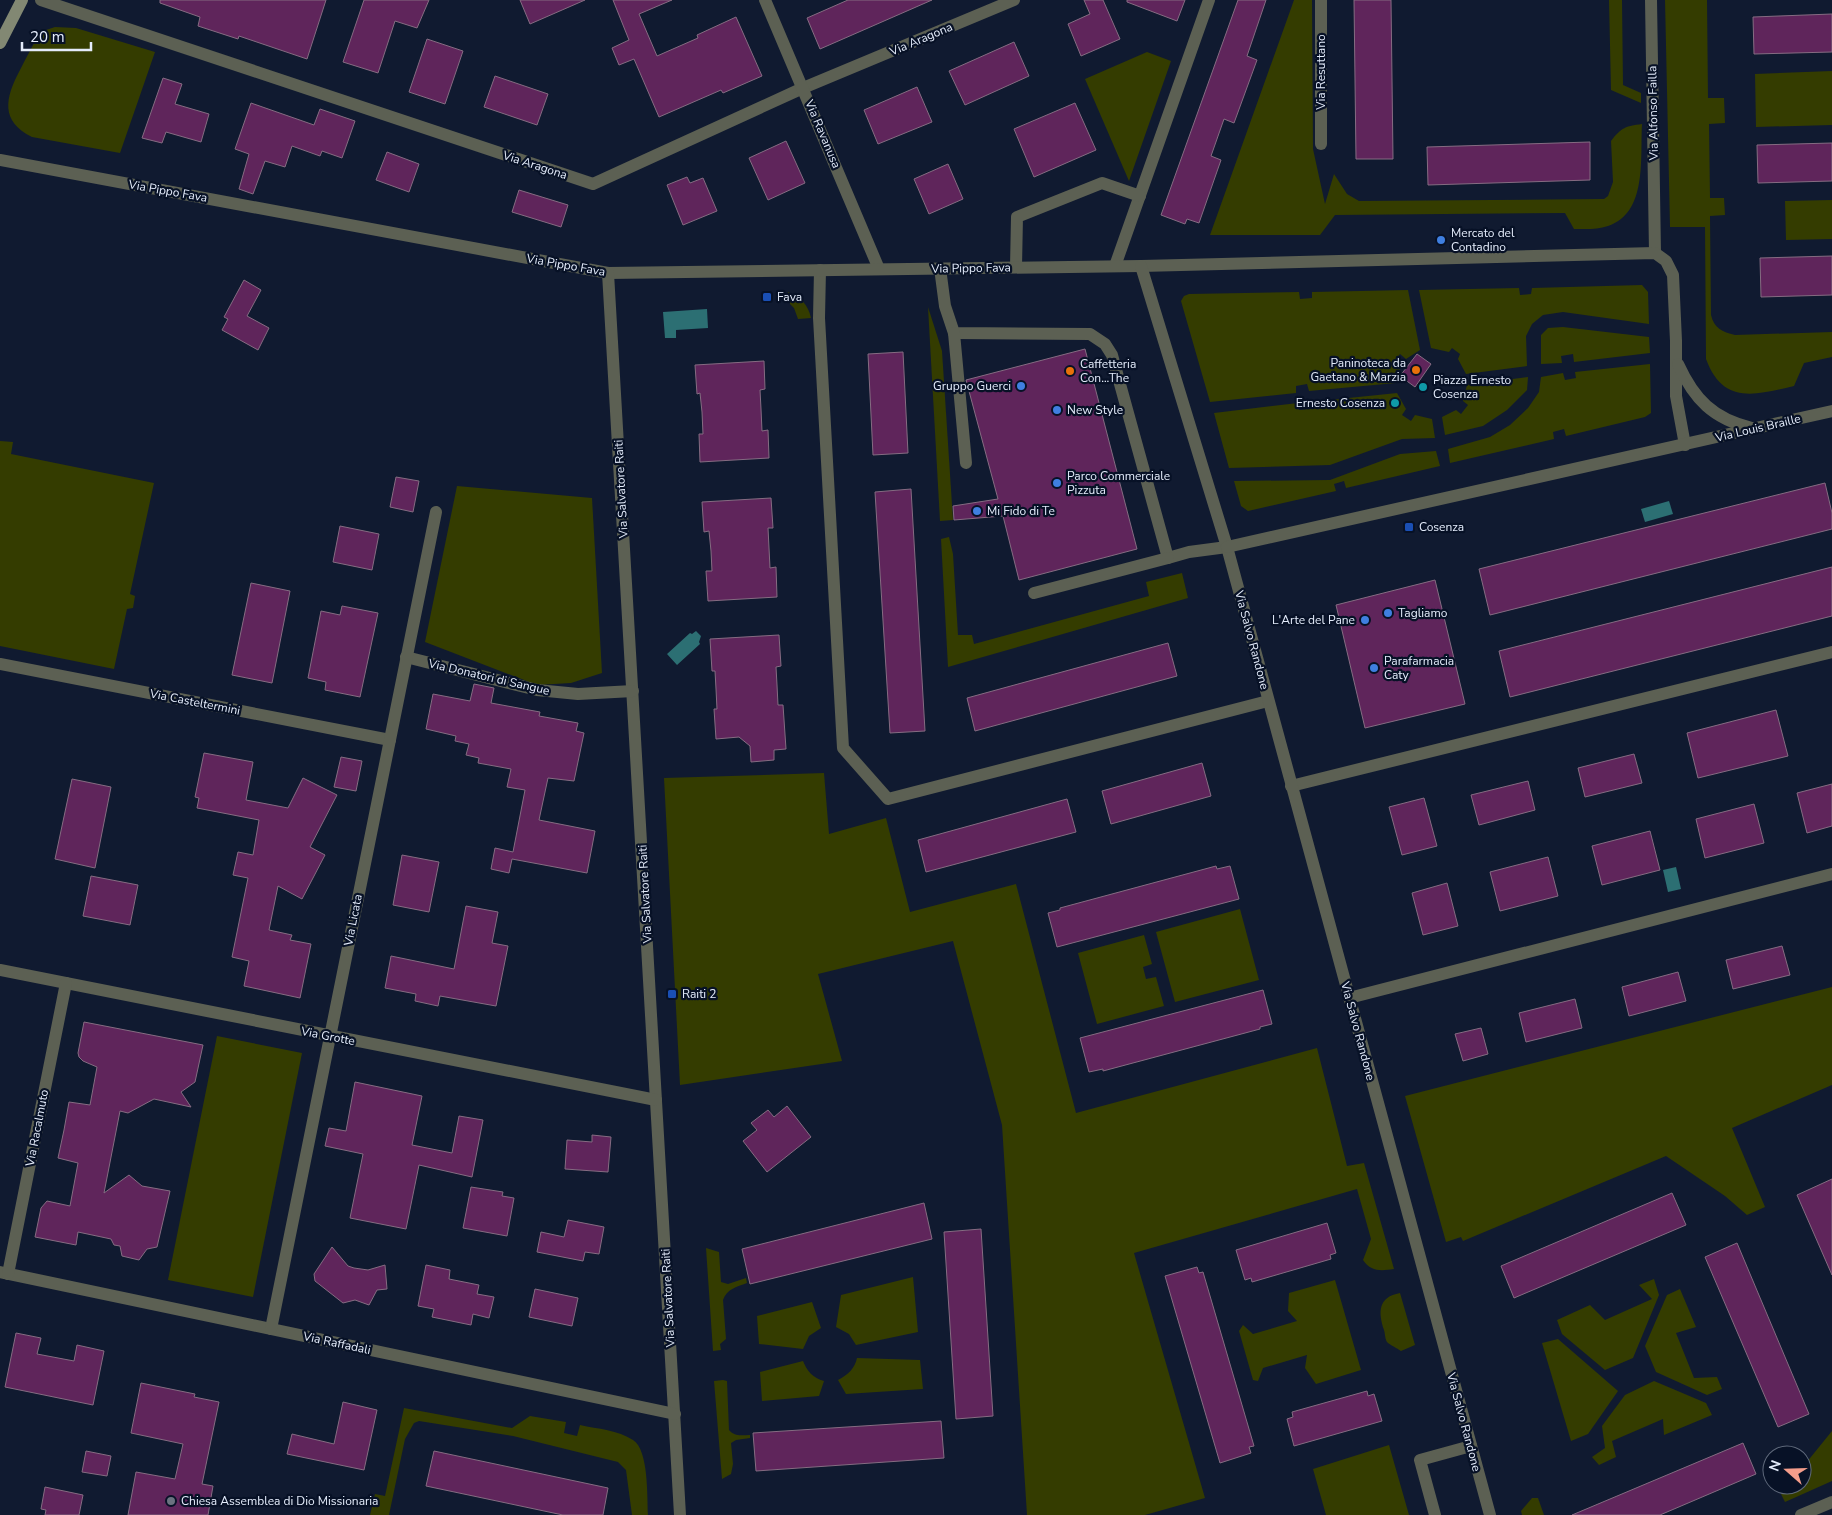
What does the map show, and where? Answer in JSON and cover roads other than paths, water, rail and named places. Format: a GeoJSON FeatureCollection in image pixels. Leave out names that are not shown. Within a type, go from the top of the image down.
{"type":"FeatureCollection","features":[{"type":"Feature","properties":{"kind":"street"},"geometry":{"type":"LineString","coordinates":[[0,44],[22,0]]}},
{"type":"Feature","properties":{"kind":"street","name":"Via Aragona"},"geometry":{"type":"LineString","coordinates":[[40,0],[593,184],[803,88],[1014,0]]}},
{"type":"Feature","properties":{"kind":"street","name":"Via Ravanusa"},"geometry":{"type":"LineString","coordinates":[[765,0],[879,269]]}},
{"type":"Feature","properties":{"kind":"street"},"geometry":{"type":"LineString","coordinates":[[1115,266],[1209,0]]}},
{"type":"Feature","properties":{"kind":"street","name":"Via Resuttano"},"geometry":{"type":"LineString","coordinates":[[1321,0],[1321,144]]}},
{"type":"Feature","properties":{"kind":"street","name":"Via Alfonso Failla"},"geometry":{"type":"LineString","coordinates":[[1651,0],[1655,253]]}},
{"type":"Feature","properties":{"kind":"street","name":"Via Pippo Fava"},"geometry":{"type":"LineString","coordinates":[[0,160],[608,273],[1142,266],[1655,253]]}},
{"type":"Feature","properties":{"kind":"street"},"geometry":{"type":"LineString","coordinates":[[1016,268],[1017,217],[1102,183],[1140,196]]}},
{"type":"Feature","properties":{"kind":"street"},"geometry":{"type":"LineString","coordinates":[[1655,253],[1666,261],[1673,275],[1676,396],[1684,445]]}},
{"type":"Feature","properties":{"kind":"street","name":"Via Salvo Randone"},"geometry":{"type":"LineString","coordinates":[[1142,266],[1227,548],[1490,1515]]}},
{"type":"Feature","properties":{"kind":"street"},"geometry":{"type":"LineString","coordinates":[[940,268],[945,306],[954,333],[966,463]]}},
{"type":"Feature","properties":{"kind":"street"},"geometry":{"type":"LineString","coordinates":[[820,270],[819,318],[843,748],[888,799],[1268,701]]}},
{"type":"Feature","properties":{"kind":"street","name":"Via Salvatore Raiti"},"geometry":{"type":"LineString","coordinates":[[608,273],[680,1515]]}},
{"type":"Feature","properties":{"kind":"street"},"geometry":{"type":"LineString","coordinates":[[954,333],[1090,334],[1105,344],[1112,355],[1168,558]]}},
{"type":"Feature","properties":{"kind":"street"},"geometry":{"type":"LineString","coordinates":[[1676,359],[1686,380],[1705,405],[1720,417],[1738,425],[1756,429]]}},
{"type":"Feature","properties":{"kind":"street","name":"Via Louis Braille"},"geometry":{"type":"LineString","coordinates":[[1034,593],[1189,552],[1227,548],[1832,411]]}},
{"type":"Feature","properties":{"kind":"street","name":"Via Licata"},"geometry":{"type":"LineString","coordinates":[[271,1329],[436,512]]}},
{"type":"Feature","properties":{"kind":"street"},"geometry":{"type":"LineString","coordinates":[[1291,786],[1832,652]]}},
{"type":"Feature","properties":{"kind":"street","name":"Via Donatori di Sangue"},"geometry":{"type":"LineString","coordinates":[[406,657],[537,690],[578,694],[633,691]]}},
{"type":"Feature","properties":{"kind":"street","name":"Via Casteltermini"},"geometry":{"type":"LineString","coordinates":[[0,664],[390,740]]}},
{"type":"Feature","properties":{"kind":"street"},"geometry":{"type":"LineString","coordinates":[[1348,998],[1832,874]]}},
{"type":"Feature","properties":{"kind":"street","name":"Via Grotte"},"geometry":{"type":"LineString","coordinates":[[0,970],[656,1100]]}},
{"type":"Feature","properties":{"kind":"street","name":"Via Racalmuto"},"geometry":{"type":"LineString","coordinates":[[4,1273],[66,983]]}},
{"type":"Feature","properties":{"kind":"street","name":"Via Raffadali"},"geometry":{"type":"LineString","coordinates":[[4,1273],[675,1414]]}},
{"type":"Feature","properties":{"kind":"street"},"geometry":{"type":"LineString","coordinates":[[1435,1515],[1420,1460],[1471,1446]]}},
{"type":"Feature","properties":{"kind":"street"},"geometry":{"type":"LineString","coordinates":[[1801,1515],[1832,1502]]}},
{"type":"Feature","properties":{"kind":"place","name":"Mercato del Contadino"},"geometry":{"type":"Point","coordinates":[1441,240]}},
{"type":"Feature","properties":{"kind":"place","name":"Fava"},"geometry":{"type":"Point","coordinates":[767,297]}},
{"type":"Feature","properties":{"kind":"place","name":"Paninoteca da Gaetano & Marzia"},"geometry":{"type":"Point","coordinates":[1416,370]}},
{"type":"Feature","properties":{"kind":"place","name":"Caffetteria Con...The"},"geometry":{"type":"Point","coordinates":[1070,371]}},
{"type":"Feature","properties":{"kind":"place","name":"Gruppo Guerci"},"geometry":{"type":"Point","coordinates":[1021,386]}},
{"type":"Feature","properties":{"kind":"place","name":"Piazza Ernesto Cosenza"},"geometry":{"type":"Point","coordinates":[1423,387]}},
{"type":"Feature","properties":{"kind":"place","name":"Ernesto Cosenza"},"geometry":{"type":"Point","coordinates":[1395,403]}},
{"type":"Feature","properties":{"kind":"place","name":"New Style"},"geometry":{"type":"Point","coordinates":[1057,410]}},
{"type":"Feature","properties":{"kind":"place","name":"Parco Commerciale Pizzuta"},"geometry":{"type":"Point","coordinates":[1057,483]}},
{"type":"Feature","properties":{"kind":"place","name":"Mi Fido di Te"},"geometry":{"type":"Point","coordinates":[977,511]}},
{"type":"Feature","properties":{"kind":"place","name":"Cosenza"},"geometry":{"type":"Point","coordinates":[1409,527]}},
{"type":"Feature","properties":{"kind":"place","name":"Tagliamo"},"geometry":{"type":"Point","coordinates":[1388,613]}},
{"type":"Feature","properties":{"kind":"place","name":"L'Arte del Pane"},"geometry":{"type":"Point","coordinates":[1365,620]}},
{"type":"Feature","properties":{"kind":"place","name":"Parafarmacia Caty"},"geometry":{"type":"Point","coordinates":[1374,668]}},
{"type":"Feature","properties":{"kind":"place","name":"Raiti 2"},"geometry":{"type":"Point","coordinates":[672,994]}},
{"type":"Feature","properties":{"kind":"place","name":"Chiesa Assemblea di Dio Missionaria"},"geometry":{"type":"Point","coordinates":[171,1501]}}]}
